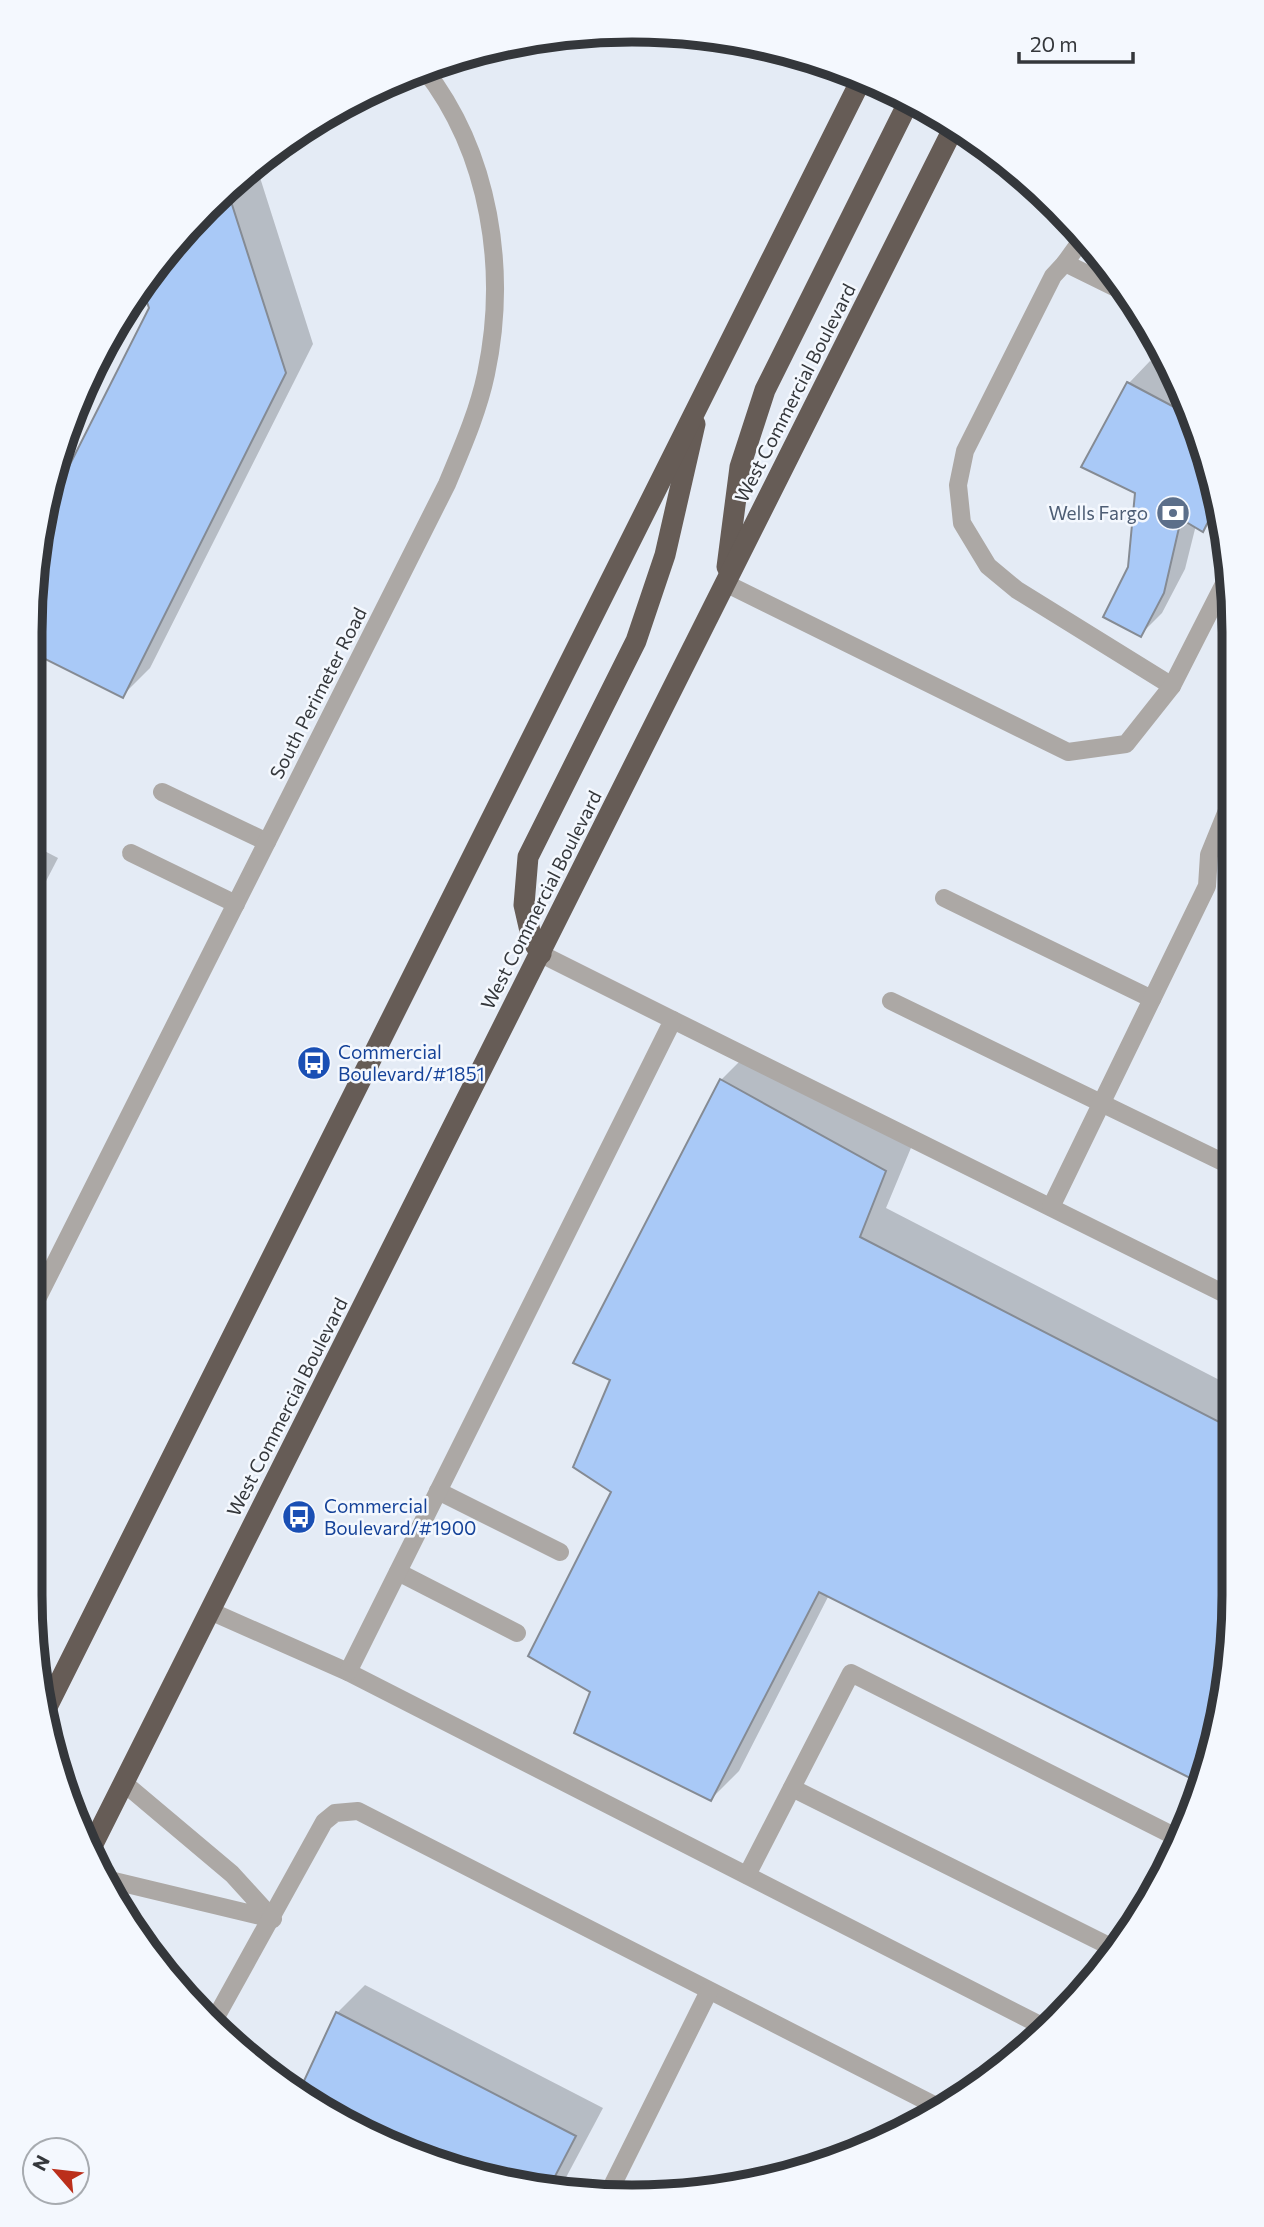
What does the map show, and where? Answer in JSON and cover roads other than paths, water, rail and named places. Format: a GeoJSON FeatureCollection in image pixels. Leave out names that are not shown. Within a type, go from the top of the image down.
{"type":"FeatureCollection","features":[{"type":"Feature","properties":{"kind":"highway"},"geometry":{"type":"LineString","coordinates":[[51,1699],[858,87]]}},
{"type":"Feature","properties":{"kind":"highway"},"geometry":{"type":"LineString","coordinates":[[725,583],[740,467],[765,390],[904,109]]}},
{"type":"Feature","properties":{"kind":"highway","name":"West Commercial Boulevard"},"geometry":{"type":"LineString","coordinates":[[95,1839],[950,135]]}},
{"type":"Feature","properties":{"kind":"highway"},"geometry":{"type":"LineString","coordinates":[[541,954],[532,940],[524,905],[528,857],[636,641],[665,555],[703,391]]}},
{"type":"Feature","properties":{"kind":"street","name":"South Perimeter Road"},"geometry":{"type":"LineString","coordinates":[[42,1289],[447,484],[471,428],[486,374],[495,281],[489,217],[482,185],[461,129],[429,78]]}},
{"type":"Feature","properties":{"kind":"street"},"geometry":{"type":"LineString","coordinates":[[1078,245],[1041,296],[965,451],[958,485],[962,523],[988,566],[1017,590],[1172,686]]}},
{"type":"Feature","properties":{"kind":"street"},"geometry":{"type":"LineString","coordinates":[[1065,263],[1108,284]]}},
{"type":"Feature","properties":{"kind":"street"},"geometry":{"type":"LineString","coordinates":[[725,583],[1068,752],[1126,744],[1172,686],[1221,590]]}},
{"type":"Feature","properties":{"kind":"street"},"geometry":{"type":"LineString","coordinates":[[162,792],[267,842]]}},
{"type":"Feature","properties":{"kind":"street"},"geometry":{"type":"LineString","coordinates":[[1051,1207],[1207,886],[1209,855],[1222,823]]}},
{"type":"Feature","properties":{"kind":"street"},"geometry":{"type":"LineString","coordinates":[[131,853],[236,904]]}},
{"type":"Feature","properties":{"kind":"street"},"geometry":{"type":"LineString","coordinates":[[944,898],[1152,999]]}},
{"type":"Feature","properties":{"kind":"street"},"geometry":{"type":"LineString","coordinates":[[541,954],[1222,1292]]}},
{"type":"Feature","properties":{"kind":"street"},"geometry":{"type":"LineString","coordinates":[[891,1002],[1222,1162]]}},
{"type":"Feature","properties":{"kind":"street"},"geometry":{"type":"LineString","coordinates":[[348,1672],[673,1020]]}},
{"type":"Feature","properties":{"kind":"street"},"geometry":{"type":"LineString","coordinates":[[438,1491],[560,1552]]}},
{"type":"Feature","properties":{"kind":"street"},"geometry":{"type":"LineString","coordinates":[[398,1572],[517,1633]]}},
{"type":"Feature","properties":{"kind":"street"},"geometry":{"type":"LineString","coordinates":[[210,1611],[348,1672],[1037,2023]]}},
{"type":"Feature","properties":{"kind":"street"},"geometry":{"type":"LineString","coordinates":[[747,1875],[851,1673],[1171,1834]]}},
{"type":"Feature","properties":{"kind":"street"},"geometry":{"type":"LineString","coordinates":[[124,1783],[232,1874],[273,1919]]}},
{"type":"Feature","properties":{"kind":"street"},"geometry":{"type":"LineString","coordinates":[[792,1788],[1107,1945]]}},
{"type":"Feature","properties":{"kind":"street"},"geometry":{"type":"LineString","coordinates":[[218,2015],[273,1919],[324,1822],[334,1813],[358,1811],[931,2104]]}},
{"type":"Feature","properties":{"kind":"street"},"geometry":{"type":"LineString","coordinates":[[117,1882],[273,1919]]}},
{"type":"Feature","properties":{"kind":"street"},"geometry":{"type":"LineString","coordinates":[[613,2185],[709,1991]]}},
{"type":"Feature","properties":{"kind":"place","name":"Wells Fargo"},"geometry":{"type":"Point","coordinates":[1173,513]}},
{"type":"Feature","properties":{"kind":"place","name":"Commercial Boulevard/#1851"},"geometry":{"type":"Point","coordinates":[314,1063]}},
{"type":"Feature","properties":{"kind":"place","name":"Commercial Boulevard/#1900"},"geometry":{"type":"Point","coordinates":[299,1517]}}]}
